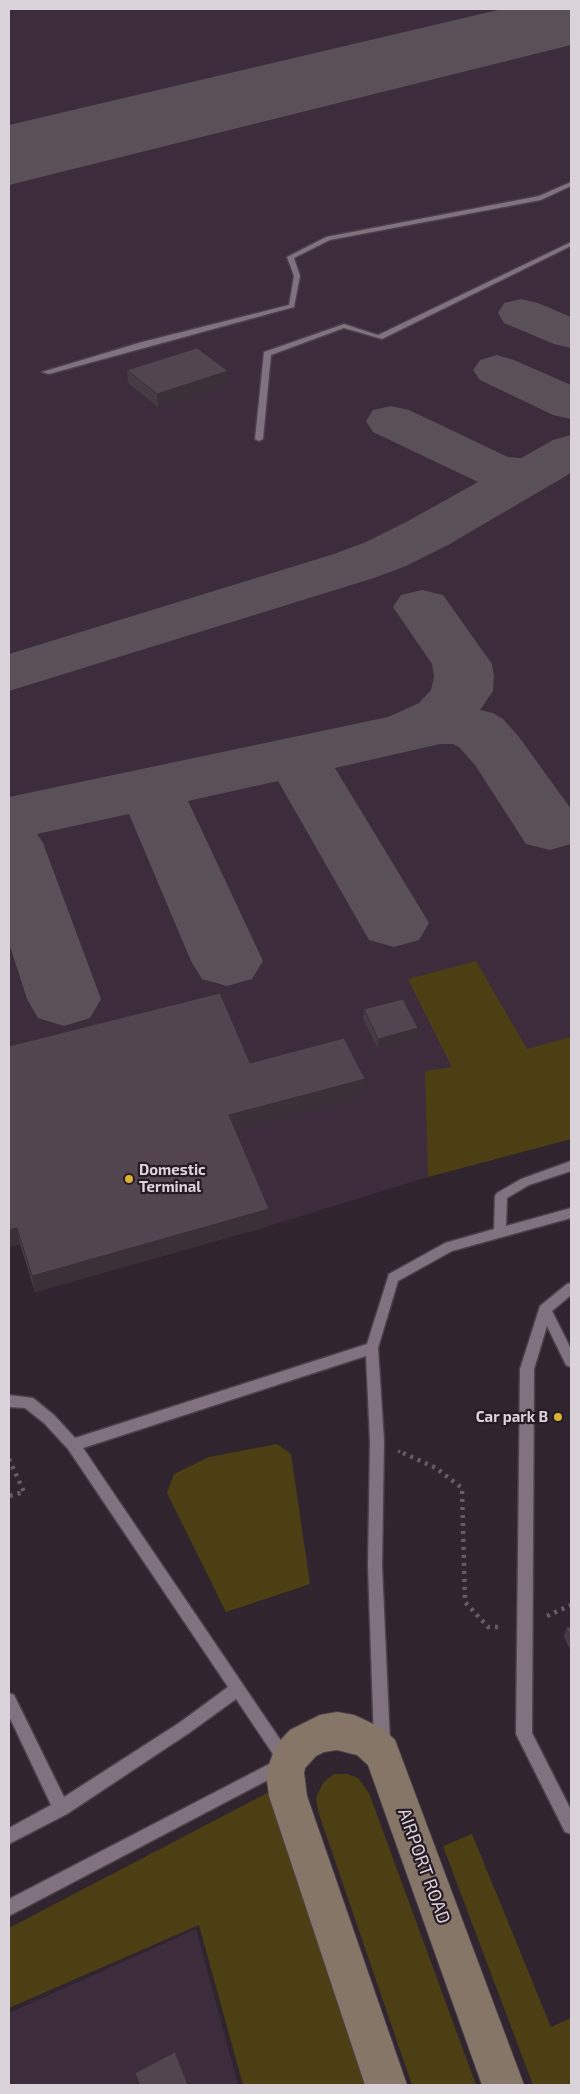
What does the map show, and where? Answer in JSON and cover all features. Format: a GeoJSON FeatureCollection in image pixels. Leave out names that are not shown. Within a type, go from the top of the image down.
{"type":"FeatureCollection","features":[{"type":"Feature","properties":{"kind":"main road"},"geometry":{"type":"LineString","coordinates":[[382,1753],[370,1742],[354,1734],[337,1731],[320,1734],[303,1743],[289,1758],[288,1779],[386,2085]]}},
{"type":"Feature","properties":{"kind":"main road","name":"AIRPORT ROAD"},"geometry":{"type":"LineString","coordinates":[[382,1753],[504,2085]]}},
{"type":"Feature","properties":{"kind":"lane"},"geometry":{"type":"LineString","coordinates":[[46,372],[292,306],[298,276],[290,257],[328,238],[541,198],[571,184]]}},
{"type":"Feature","properties":{"kind":"lane"},"geometry":{"type":"LineString","coordinates":[[259,438],[267,354],[344,326],[379,338],[571,244]]}},
{"type":"Feature","properties":{"kind":"lane"},"geometry":{"type":"LineString","coordinates":[[500,1233],[501,1196],[525,1182],[571,1166]]}},
{"type":"Feature","properties":{"kind":"lane"},"geometry":{"type":"LineString","coordinates":[[382,1753],[375,1566],[376,1441],[372,1348],[393,1278],[449,1247],[571,1213]]}},
{"type":"Feature","properties":{"kind":"lane"},"geometry":{"type":"LineString","coordinates":[[571,1288],[544,1310],[527,1369],[524,1626],[524,1734],[571,1826]]}},
{"type":"Feature","properties":{"kind":"lane"},"geometry":{"type":"LineString","coordinates":[[544,1310],[571,1361]]}},
{"type":"Feature","properties":{"kind":"lane"},"geometry":{"type":"LineString","coordinates":[[73,1445],[372,1348]]}},
{"type":"Feature","properties":{"kind":"lane"},"geometry":{"type":"LineString","coordinates":[[9,1401],[28,1402],[49,1419],[73,1445],[238,1689],[288,1779],[9,1908]]}},
{"type":"Feature","properties":{"kind":"lane"},"geometry":{"type":"LineString","coordinates":[[9,1836],[61,1808],[184,1728],[238,1689]]}},
{"type":"Feature","properties":{"kind":"lane"},"geometry":{"type":"LineString","coordinates":[[9,1700],[61,1808]]}},
{"type":"Feature","properties":{"kind":"path"},"geometry":{"type":"LineString","coordinates":[[376,1441],[436,1468],[462,1488],[466,1602],[488,1627],[524,1626]]}},
{"type":"Feature","properties":{"kind":"path"},"geometry":{"type":"LineString","coordinates":[[9,1459],[24,1492],[9,1496]]}},
{"type":"Feature","properties":{"kind":"shaded area"},"geometry":{"type":"Polygon","coordinates":[[[9,9],[571,9],[571,1139],[428,1177],[269,1226],[35,1292],[20,1244],[9,1247],[9,9]]]}},
{"type":"Feature","properties":{"kind":"shaded area"},"geometry":{"type":"Polygon","coordinates":[[[476,961],[527,1049],[571,1037],[571,1139],[428,1177],[425,1071],[452,1067],[408,979],[476,961]]]}},
{"type":"Feature","properties":{"kind":"shaded area"},"geometry":{"type":"Polygon","coordinates":[[[277,1444],[291,1454],[310,1584],[226,1612],[167,1493],[174,1474],[209,1457],[277,1444]]]}},
{"type":"Feature","properties":{"kind":"shaded area"},"geometry":{"type":"Polygon","coordinates":[[[334,1774],[347,1774],[358,1778],[369,1793],[476,2085],[412,2085],[319,1814],[316,1798],[323,1783],[334,1774]]]}},
{"type":"Feature","properties":{"kind":"shaded area"},"geometry":{"type":"Polygon","coordinates":[[[271,1791],[373,2085],[243,2085],[199,1925],[9,2008],[9,1928],[271,1791]]]}},
{"type":"Feature","properties":{"kind":"shaded area"},"geometry":{"type":"Polygon","coordinates":[[[472,1834],[551,2027],[571,2018],[571,2085],[533,2085],[443,1846],[472,1834]]]}},
{"type":"Feature","properties":{"kind":"shaded area"},"geometry":{"type":"Polygon","coordinates":[[[196,1929],[238,2085],[9,2085],[9,2013],[196,1929]]]}},
{"type":"Feature","properties":{"kind":"building"},"geometry":{"type":"Polygon","coordinates":[[[197,348],[228,371],[157,394],[127,370],[197,348]]]}},
{"type":"Feature","properties":{"kind":"building","name":"Domestic Terminal"},"geometry":{"type":"Polygon","coordinates":[[[220,993],[250,1063],[344,1038],[365,1079],[229,1115],[269,1209],[32,1276],[17,1228],[9,1230],[9,1046],[220,993]]]}},
{"type":"Feature","properties":{"kind":"building"},"geometry":{"type":"Polygon","coordinates":[[[403,999],[418,1028],[378,1039],[364,1009],[403,999]]]}},
{"type":"Feature","properties":{"kind":"building"},"geometry":{"type":"Polygon","coordinates":[[[571,1627],[571,1639],[566,1628],[571,1627]]]}},
{"type":"Feature","properties":{"kind":"building"},"geometry":{"type":"Polygon","coordinates":[[[175,2052],[188,2085],[140,2085],[135,2073],[175,2052]]]}},
{"type":"Feature","properties":{"kind":"taxiway"},"geometry":{"type":"LineString","coordinates":[[521,313],[571,334]]}},
{"type":"Feature","properties":{"kind":"taxiway"},"geometry":{"type":"LineString","coordinates":[[497,370],[571,404]]}},
{"type":"Feature","properties":{"kind":"taxiway"},"geometry":{"type":"LineString","coordinates":[[391,421],[498,472],[531,474]]}},
{"type":"Feature","properties":{"kind":"taxiway"},"geometry":{"type":"LineString","coordinates":[[531,474],[571,451]]}},
{"type":"Feature","properties":{"kind":"taxiway"},"geometry":{"type":"LineString","coordinates":[[9,673],[354,566],[386,554],[428,533],[531,474]]}},
{"type":"Feature","properties":{"kind":"taxiway"},"geometry":{"type":"LineString","coordinates":[[402,734],[441,717],[462,691],[464,677],[462,664],[422,607]]}},
{"type":"Feature","properties":{"kind":"taxiway"},"geometry":{"type":"LineString","coordinates":[[402,734],[440,725],[457,724],[471,727],[481,733],[497,751],[550,828]]}},
{"type":"Feature","properties":{"kind":"taxiway"},"geometry":{"type":"LineString","coordinates":[[9,819],[402,734]]}},
{"type":"Feature","properties":{"kind":"taxiway"},"geometry":{"type":"LineString","coordinates":[[306,773],[394,923]]}},
{"type":"Feature","properties":{"kind":"taxiway"},"geometry":{"type":"LineString","coordinates":[[158,806],[227,961]]}},
{"type":"Feature","properties":{"kind":"taxiway"},"geometry":{"type":"LineString","coordinates":[[9,843],[64,999]]}},
{"type":"Feature","properties":{"kind":"runway"},"geometry":{"type":"LineString","coordinates":[[9,155],[571,19]]}},
{"type":"Feature","properties":{"kind":"place","name":"Domestic Terminal"},"geometry":{"type":"Point","coordinates":[129,1179]}},
{"type":"Feature","properties":{"kind":"place","name":"Car park B"},"geometry":{"type":"Point","coordinates":[558,1417]}}]}
